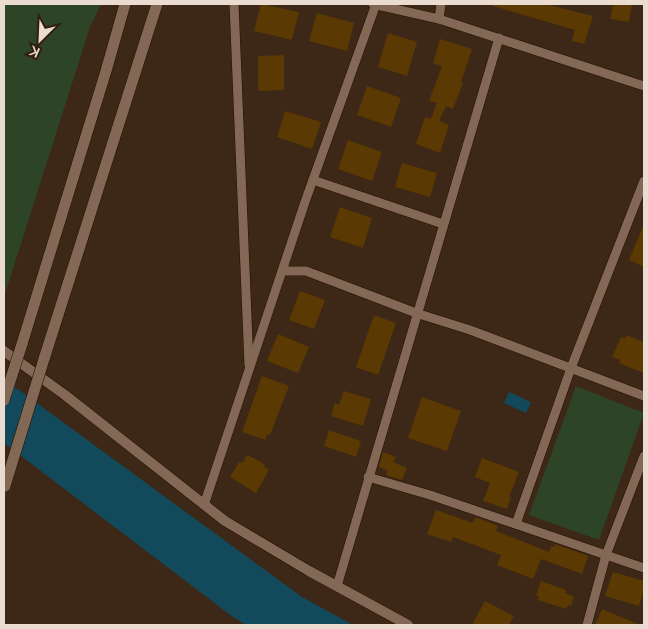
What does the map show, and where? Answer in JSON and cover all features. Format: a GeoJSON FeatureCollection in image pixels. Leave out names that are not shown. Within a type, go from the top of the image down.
{"type":"FeatureCollection","features":[{"type":"Feature","properties":{"kind":"main road"},"geometry":{"type":"LineString","coordinates":[[4,400],[125,4]]}},
{"type":"Feature","properties":{"kind":"main road"},"geometry":{"type":"LineString","coordinates":[[4,488],[157,4]]}},
{"type":"Feature","properties":{"kind":"street"},"geometry":{"type":"LineString","coordinates":[[234,4],[250,370]]}},
{"type":"Feature","properties":{"kind":"street"},"geometry":{"type":"LineString","coordinates":[[204,505],[374,4],[439,19],[644,86]]}},
{"type":"Feature","properties":{"kind":"street"},"geometry":{"type":"LineString","coordinates":[[439,19],[441,4]]}},
{"type":"Feature","properties":{"kind":"street"},"geometry":{"type":"LineString","coordinates":[[337,586],[416,313],[499,38]]}},
{"type":"Feature","properties":{"kind":"street"},"geometry":{"type":"LineString","coordinates":[[313,180],[443,224]]}},
{"type":"Feature","properties":{"kind":"street"},"geometry":{"type":"LineString","coordinates":[[516,524],[571,368],[644,181]]}},
{"type":"Feature","properties":{"kind":"street"},"geometry":{"type":"LineString","coordinates":[[282,271],[306,271],[416,313],[470,330],[644,396]]}},
{"type":"Feature","properties":{"kind":"street"},"geometry":{"type":"LineString","coordinates":[[4,351],[66,395],[225,521],[408,625]]}},
{"type":"Feature","properties":{"kind":"street"},"geometry":{"type":"LineString","coordinates":[[587,625],[606,555],[644,456]]}},
{"type":"Feature","properties":{"kind":"street"},"geometry":{"type":"LineString","coordinates":[[368,477],[516,524],[644,568]]}},
{"type":"Feature","properties":{"kind":"green space"},"geometry":{"type":"Polygon","coordinates":[[[4,4],[101,4],[90,27],[4,297],[4,4]]]}},
{"type":"Feature","properties":{"kind":"green space"},"geometry":{"type":"Polygon","coordinates":[[[576,386],[644,413],[599,540],[529,515],[576,386]]]}},
{"type":"Feature","properties":{"kind":"water"},"geometry":{"type":"Polygon","coordinates":[[[4,379],[302,597],[353,625],[246,625],[233,617],[4,443],[4,379]]]}},
{"type":"Feature","properties":{"kind":"water"},"geometry":{"type":"Polygon","coordinates":[[[509,392],[531,402],[526,413],[504,403],[509,392]]]}},
{"type":"Feature","properties":{"kind":"building"},"geometry":{"type":"Polygon","coordinates":[[[261,4],[299,12],[292,40],[254,31],[261,4]]]}},
{"type":"Feature","properties":{"kind":"building"},"geometry":{"type":"Polygon","coordinates":[[[494,4],[545,4],[593,16],[584,44],[572,41],[575,30],[493,6],[494,4]]]}},
{"type":"Feature","properties":{"kind":"building"},"geometry":{"type":"Polygon","coordinates":[[[613,4],[632,4],[629,22],[610,19],[613,4]]]}},
{"type":"Feature","properties":{"kind":"building"},"geometry":{"type":"Polygon","coordinates":[[[317,13],[354,23],[347,51],[309,41],[317,13]]]}},
{"type":"Feature","properties":{"kind":"building"},"geometry":{"type":"Polygon","coordinates":[[[388,33],[417,42],[407,76],[378,67],[388,33]]]}},
{"type":"Feature","properties":{"kind":"building"},"geometry":{"type":"Polygon","coordinates":[[[440,39],[472,49],[461,82],[463,83],[453,109],[446,106],[439,121],[449,125],[440,153],[416,144],[425,117],[431,119],[437,103],[429,101],[442,66],[433,63],[440,39]]]}},
{"type":"Feature","properties":{"kind":"building"},"geometry":{"type":"Polygon","coordinates":[[[284,55],[284,90],[258,91],[258,56],[284,55]]]}},
{"type":"Feature","properties":{"kind":"building"},"geometry":{"type":"Polygon","coordinates":[[[367,86],[401,98],[391,127],[357,115],[367,86]]]}},
{"type":"Feature","properties":{"kind":"building"},"geometry":{"type":"Polygon","coordinates":[[[285,111],[321,122],[312,149],[277,137],[285,111]]]}},
{"type":"Feature","properties":{"kind":"building"},"geometry":{"type":"Polygon","coordinates":[[[348,140],[382,152],[372,181],[338,169],[348,140]]]}},
{"type":"Feature","properties":{"kind":"building"},"geometry":{"type":"Polygon","coordinates":[[[402,163],[437,173],[430,197],[395,187],[402,163]]]}},
{"type":"Feature","properties":{"kind":"building"},"geometry":{"type":"Polygon","coordinates":[[[340,207],[372,218],[363,248],[330,237],[340,207]]]}},
{"type":"Feature","properties":{"kind":"building"},"geometry":{"type":"Polygon","coordinates":[[[644,224],[644,267],[629,260],[644,224]]]}},
{"type":"Feature","properties":{"kind":"building"},"geometry":{"type":"Polygon","coordinates":[[[300,291],[325,300],[314,329],[289,320],[300,291]]]}},
{"type":"Feature","properties":{"kind":"building"},"geometry":{"type":"Polygon","coordinates":[[[374,315],[396,323],[378,375],[356,367],[374,315]]]}},
{"type":"Feature","properties":{"kind":"building"},"geometry":{"type":"Polygon","coordinates":[[[278,334],[309,347],[298,373],[267,361],[278,334]]]}},
{"type":"Feature","properties":{"kind":"building"},"geometry":{"type":"Polygon","coordinates":[[[626,335],[644,342],[644,373],[619,363],[620,360],[612,357],[621,337],[625,339],[626,335]]]}},
{"type":"Feature","properties":{"kind":"building"},"geometry":{"type":"Polygon","coordinates":[[[262,376],[289,386],[270,435],[267,434],[265,440],[242,432],[262,376]]]}},
{"type":"Feature","properties":{"kind":"building"},"geometry":{"type":"Polygon","coordinates":[[[344,391],[371,399],[363,426],[331,416],[335,403],[339,405],[344,391]]]}},
{"type":"Feature","properties":{"kind":"building"},"geometry":{"type":"Polygon","coordinates":[[[422,397],[461,411],[447,451],[408,438],[422,397]]]}},
{"type":"Feature","properties":{"kind":"building"},"geometry":{"type":"Polygon","coordinates":[[[329,430],[361,441],[356,457],[324,446],[329,430]]]}},
{"type":"Feature","properties":{"kind":"building"},"geometry":{"type":"Polygon","coordinates":[[[383,452],[396,457],[393,462],[407,468],[402,480],[386,475],[388,471],[379,467],[383,452]]]}},
{"type":"Feature","properties":{"kind":"building"},"geometry":{"type":"Polygon","coordinates":[[[247,455],[261,462],[269,470],[256,493],[230,477],[239,462],[242,463],[247,455]]]}},
{"type":"Feature","properties":{"kind":"building"},"geometry":{"type":"Polygon","coordinates":[[[482,458],[519,472],[509,497],[511,497],[507,509],[483,501],[490,483],[475,477],[482,458]]]}},
{"type":"Feature","properties":{"kind":"building"},"geometry":{"type":"Polygon","coordinates":[[[436,510],[473,523],[475,517],[498,526],[496,531],[549,552],[551,546],[554,547],[555,544],[586,555],[588,557],[582,574],[541,559],[533,579],[497,565],[501,555],[453,537],[451,542],[427,534],[436,510]]]}},
{"type":"Feature","properties":{"kind":"building"},"geometry":{"type":"Polygon","coordinates":[[[613,572],[644,581],[644,589],[639,606],[605,596],[613,572]]]}},
{"type":"Feature","properties":{"kind":"building"},"geometry":{"type":"Polygon","coordinates":[[[541,581],[566,590],[565,593],[574,597],[571,606],[568,605],[566,609],[538,600],[539,596],[536,595],[541,581]]]}},
{"type":"Feature","properties":{"kind":"building"},"geometry":{"type":"Polygon","coordinates":[[[485,601],[514,616],[509,625],[472,625],[485,601]]]}},
{"type":"Feature","properties":{"kind":"building"},"geometry":{"type":"Polygon","coordinates":[[[602,609],[640,625],[595,625],[602,609]]]}}]}
